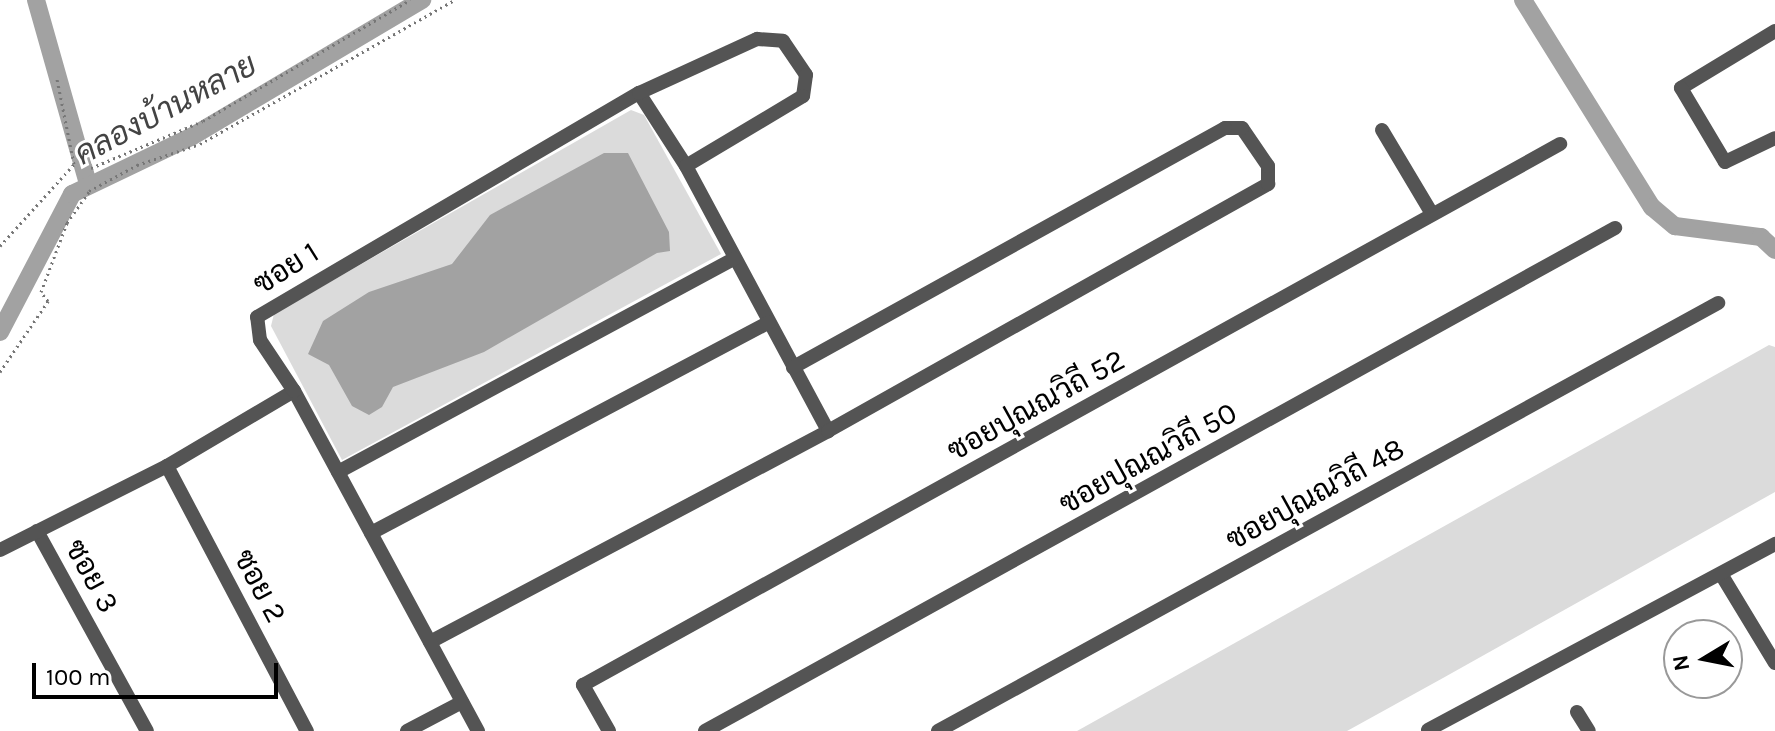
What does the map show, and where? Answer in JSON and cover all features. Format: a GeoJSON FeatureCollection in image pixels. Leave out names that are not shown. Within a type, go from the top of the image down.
{"type":"FeatureCollection","features":[{"type":"Feature","properties":{"kind":"street"},"geometry":{"type":"LineString","coordinates":[[1775,31],[1682,85],[1681,93],[1728,163],[1775,138]]}},
{"type":"Feature","properties":{"kind":"street","name":"ซอย 1"},"geometry":{"type":"LineString","coordinates":[[478,731],[294,391],[260,340],[255,326],[263,309],[639,93],[757,39],[783,41],[806,75],[803,96],[686,166]]}},
{"type":"Feature","properties":{"kind":"street"},"geometry":{"type":"LineString","coordinates":[[639,93],[686,166],[828,431]]}},
{"type":"Feature","properties":{"kind":"street"},"geometry":{"type":"LineString","coordinates":[[430,642],[828,431],[1268,184],[1268,166],[1242,128],[1225,128],[793,367]]}},
{"type":"Feature","properties":{"kind":"street"},"geometry":{"type":"LineString","coordinates":[[1382,130],[1432,214]]}},
{"type":"Feature","properties":{"kind":"street","name":"ซอยปุณณวิถี 52"},"geometry":{"type":"LineString","coordinates":[[609,731],[583,685],[1560,144]]}},
{"type":"Feature","properties":{"kind":"street","name":"ซอยปุณณวิถี 50"},"geometry":{"type":"LineString","coordinates":[[705,731],[1615,228]]}},
{"type":"Feature","properties":{"kind":"street"},"geometry":{"type":"LineString","coordinates":[[338,472],[734,259]]}},
{"type":"Feature","properties":{"kind":"street","name":"ซอยปุณณวิถี 48"},"geometry":{"type":"LineString","coordinates":[[938,731],[1718,303]]}},
{"type":"Feature","properties":{"kind":"street"},"geometry":{"type":"LineString","coordinates":[[371,533],[769,322]]}},
{"type":"Feature","properties":{"kind":"street"},"geometry":{"type":"LineString","coordinates":[[0,550],[167,466],[294,391]]}},
{"type":"Feature","properties":{"kind":"street","name":"ซอย 2"},"geometry":{"type":"LineString","coordinates":[[167,466],[307,731]]}},
{"type":"Feature","properties":{"kind":"street","name":"ซอย 3"},"geometry":{"type":"LineString","coordinates":[[37,531],[147,731]]}},
{"type":"Feature","properties":{"kind":"street"},"geometry":{"type":"LineString","coordinates":[[1428,730],[1775,544]]}},
{"type":"Feature","properties":{"kind":"street"},"geometry":{"type":"LineString","coordinates":[[1721,574],[1775,663]]}},
{"type":"Feature","properties":{"kind":"street"},"geometry":{"type":"LineString","coordinates":[[407,731],[462,702]]}},
{"type":"Feature","properties":{"kind":"street"},"geometry":{"type":"LineString","coordinates":[[1577,712],[1589,731]]}},
{"type":"Feature","properties":{"kind":"path"},"geometry":{"type":"LineString","coordinates":[[91,168],[203,121],[410,0]]}},
{"type":"Feature","properties":{"kind":"path"},"geometry":{"type":"LineString","coordinates":[[0,372],[48,301],[41,292],[67,223],[89,191],[137,165],[200,144],[455,0]]}},
{"type":"Feature","properties":{"kind":"path"},"geometry":{"type":"LineString","coordinates":[[436,1],[441,7]]}},
{"type":"Feature","properties":{"kind":"path"},"geometry":{"type":"LineString","coordinates":[[0,246],[74,164],[57,79]]}},
{"type":"Feature","properties":{"kind":"shaded area"},"geometry":{"type":"Polygon","coordinates":[[[631,110],[644,115],[721,254],[342,460],[271,326],[274,314],[631,110]]]}},
{"type":"Feature","properties":{"kind":"shaded area"},"geometry":{"type":"Polygon","coordinates":[[[604,153],[628,153],[669,232],[670,251],[657,253],[484,352],[393,387],[382,407],[369,415],[352,406],[329,365],[308,354],[323,321],[369,292],[452,264],[490,215],[604,153]]]}},
{"type":"Feature","properties":{"kind":"shaded area"},"geometry":{"type":"Polygon","coordinates":[[[1769,345],[1775,347],[1775,492],[1443,678],[1347,731],[1077,731],[1769,345]]]}},
{"type":"Feature","properties":{"kind":"waterway"},"geometry":{"type":"LineString","coordinates":[[36,0],[88,184]]}},
{"type":"Feature","properties":{"kind":"waterway","name":"คลองบ้านหลาย"},"geometry":{"type":"LineString","coordinates":[[0,332],[72,194],[191,137],[422,0]]}},
{"type":"Feature","properties":{"kind":"waterway"},"geometry":{"type":"LineString","coordinates":[[1523,0],[1652,207],[1675,226],[1761,237],[1775,250]]}}]}
